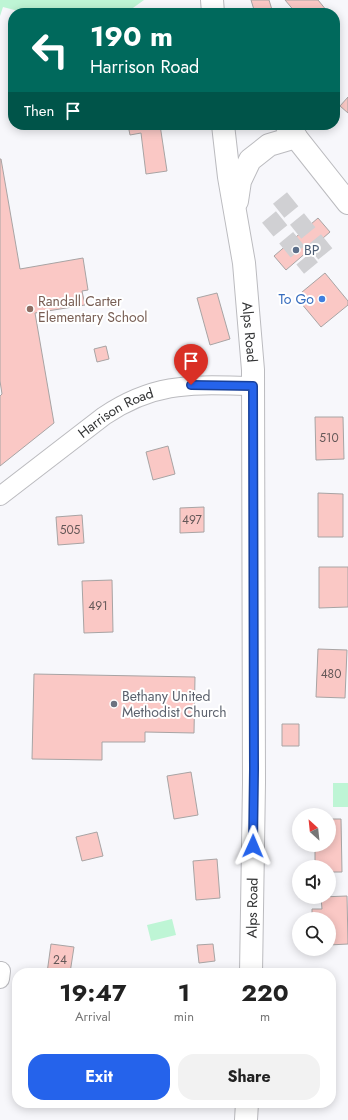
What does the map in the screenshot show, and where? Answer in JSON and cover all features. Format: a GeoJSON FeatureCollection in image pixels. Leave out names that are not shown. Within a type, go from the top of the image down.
{"type":"FeatureCollection","features":[{"type":"Feature","properties":{"kind":"main road","name":"Alps Road"},"geometry":{"type":"LineString","coordinates":[[224,130],[229,177],[244,263],[250,319],[253,386],[254,783],[251,968]]}},
{"type":"Feature","properties":{"kind":"main road"},"geometry":{"type":"LineString","coordinates":[[235,210],[240,181],[250,160],[291,131],[348,203]]}},
{"type":"Feature","properties":{"kind":"main road"},"geometry":{"type":"LineString","coordinates":[[246,1120],[247,1108]]}},
{"type":"Feature","properties":{"kind":"street","name":"Harrison Road"},"geometry":{"type":"LineString","coordinates":[[0,496],[104,416],[118,406],[141,395],[165,388],[191,385],[253,386]]}},
{"type":"Feature","properties":{"kind":"green space"},"geometry":{"type":"Polygon","coordinates":[[[0,0],[144,0],[133,8],[8,8],[3,7],[0,16],[0,0]]]}},
{"type":"Feature","properties":{"kind":"green space"},"geometry":{"type":"Polygon","coordinates":[[[333,783],[348,783],[348,807],[333,807],[333,783]]]}},
{"type":"Feature","properties":{"kind":"green space"},"geometry":{"type":"Polygon","coordinates":[[[172,919],[176,935],[151,941],[147,925],[172,919]]]}},
{"type":"Feature","properties":{"kind":"building"},"geometry":{"type":"Polygon","coordinates":[[[251,0],[269,0],[271,8],[253,8],[251,0]]]}},
{"type":"Feature","properties":{"kind":"building"},"geometry":{"type":"Polygon","coordinates":[[[285,0],[318,0],[325,8],[292,8],[285,0]]]}},
{"type":"Feature","properties":{"kind":"building"},"geometry":{"type":"Polygon","coordinates":[[[348,97],[348,113],[340,106],[348,97]]]}},
{"type":"Feature","properties":{"kind":"building"},"geometry":{"type":"Polygon","coordinates":[[[129,130],[161,130],[167,171],[146,174],[141,133],[130,135],[129,130]]]}},
{"type":"Feature","properties":{"kind":"building","name":"Randall Carter Elementary School"},"geometry":{"type":"Polygon","coordinates":[[[0,159],[20,269],[83,258],[88,290],[82,291],[85,305],[35,313],[54,423],[0,466],[0,396],[2,394],[0,381],[0,159]]]}},
{"type":"Feature","properties":{"kind":"building","name":"BP"},"geometry":{"type":"Polygon","coordinates":[[[318,218],[330,232],[286,270],[274,256],[318,218]]]}},
{"type":"Feature","properties":{"kind":"building","name":"To Go"},"geometry":{"type":"Polygon","coordinates":[[[325,273],[348,301],[348,305],[321,327],[296,297],[325,273]]]}},
{"type":"Feature","properties":{"kind":"building"},"geometry":{"type":"Polygon","coordinates":[[[217,293],[230,339],[210,345],[197,298],[217,293]]]}},
{"type":"Feature","properties":{"kind":"building"},"geometry":{"type":"Polygon","coordinates":[[[106,346],[109,359],[97,362],[94,349],[106,346]]]}},
{"type":"Feature","properties":{"kind":"building"},"geometry":{"type":"Polygon","coordinates":[[[315,417],[343,417],[344,459],[316,460],[315,417]]]}},
{"type":"Feature","properties":{"kind":"building"},"geometry":{"type":"Polygon","coordinates":[[[168,446],[175,474],[153,480],[146,452],[168,446]]]}},
{"type":"Feature","properties":{"kind":"building"},"geometry":{"type":"Polygon","coordinates":[[[318,493],[343,494],[343,537],[318,537],[318,493]]]}},
{"type":"Feature","properties":{"kind":"building"},"geometry":{"type":"Polygon","coordinates":[[[204,507],[204,532],[180,533],[180,508],[204,507]]]}},
{"type":"Feature","properties":{"kind":"building"},"geometry":{"type":"Polygon","coordinates":[[[82,515],[84,543],[58,545],[56,517],[82,515]]]}},
{"type":"Feature","properties":{"kind":"building"},"geometry":{"type":"Polygon","coordinates":[[[319,567],[348,567],[348,607],[319,608],[319,567]]]}},
{"type":"Feature","properties":{"kind":"building"},"geometry":{"type":"Polygon","coordinates":[[[112,580],[113,632],[84,633],[82,581],[112,580]]]}},
{"type":"Feature","properties":{"kind":"building"},"geometry":{"type":"Polygon","coordinates":[[[318,649],[347,650],[345,698],[316,697],[318,649]]]}},
{"type":"Feature","properties":{"kind":"building","name":"Bethany United Methodist Church"},"geometry":{"type":"Polygon","coordinates":[[[34,674],[195,677],[194,733],[145,732],[145,742],[102,742],[102,760],[32,759],[34,674]]]}},
{"type":"Feature","properties":{"kind":"building"},"geometry":{"type":"Polygon","coordinates":[[[282,724],[299,724],[299,746],[282,746],[282,724]]]}},
{"type":"Feature","properties":{"kind":"building"},"geometry":{"type":"Polygon","coordinates":[[[191,772],[198,815],[174,819],[167,776],[191,772]]]}},
{"type":"Feature","properties":{"kind":"building"},"geometry":{"type":"Polygon","coordinates":[[[336,819],[341,819],[342,872],[336,872],[336,860],[315,860],[315,852],[336,852],[336,819]]]}},
{"type":"Feature","properties":{"kind":"building"},"geometry":{"type":"Polygon","coordinates":[[[97,832],[103,856],[82,861],[76,837],[97,832]]]}},
{"type":"Feature","properties":{"kind":"building"},"geometry":{"type":"Polygon","coordinates":[[[217,859],[220,898],[196,900],[193,861],[217,859]]]}},
{"type":"Feature","properties":{"kind":"building"},"geometry":{"type":"Polygon","coordinates":[[[336,896],[347,896],[348,944],[336,945],[336,912],[312,912],[312,909],[322,909],[322,904],[336,904],[336,896]]]}},
{"type":"Feature","properties":{"kind":"building"},"geometry":{"type":"Polygon","coordinates":[[[51,944],[74,947],[71,968],[48,968],[51,944]]]}},
{"type":"Feature","properties":{"kind":"building"},"geometry":{"type":"Polygon","coordinates":[[[213,944],[215,961],[199,963],[197,945],[213,944]]]}},
{"type":"Feature","properties":{"kind":"tunnel"},"geometry":{"type":"LineString","coordinates":[[280,198],[327,256]]}},
{"type":"Feature","properties":{"kind":"tunnel"},"geometry":{"type":"LineString","coordinates":[[269,217],[311,268]]}},
{"type":"Feature","properties":{"kind":"place","name":"BP"},"geometry":{"type":"Point","coordinates":[296,250]}},
{"type":"Feature","properties":{"kind":"place","name":"To Go"},"geometry":{"type":"Point","coordinates":[322,299]}},
{"type":"Feature","properties":{"kind":"place","name":"Randall Carter Elementary School"},"geometry":{"type":"Point","coordinates":[30,309]}},
{"type":"Feature","properties":{"kind":"place","name":"Bethany United Methodist Church"},"geometry":{"type":"Point","coordinates":[114,704]}},
{"type":"Feature","properties":{"kind":"route"},"geometry":{"type":"LineString","coordinates":[[191,385],[253,386],[253,846]]}}]}
